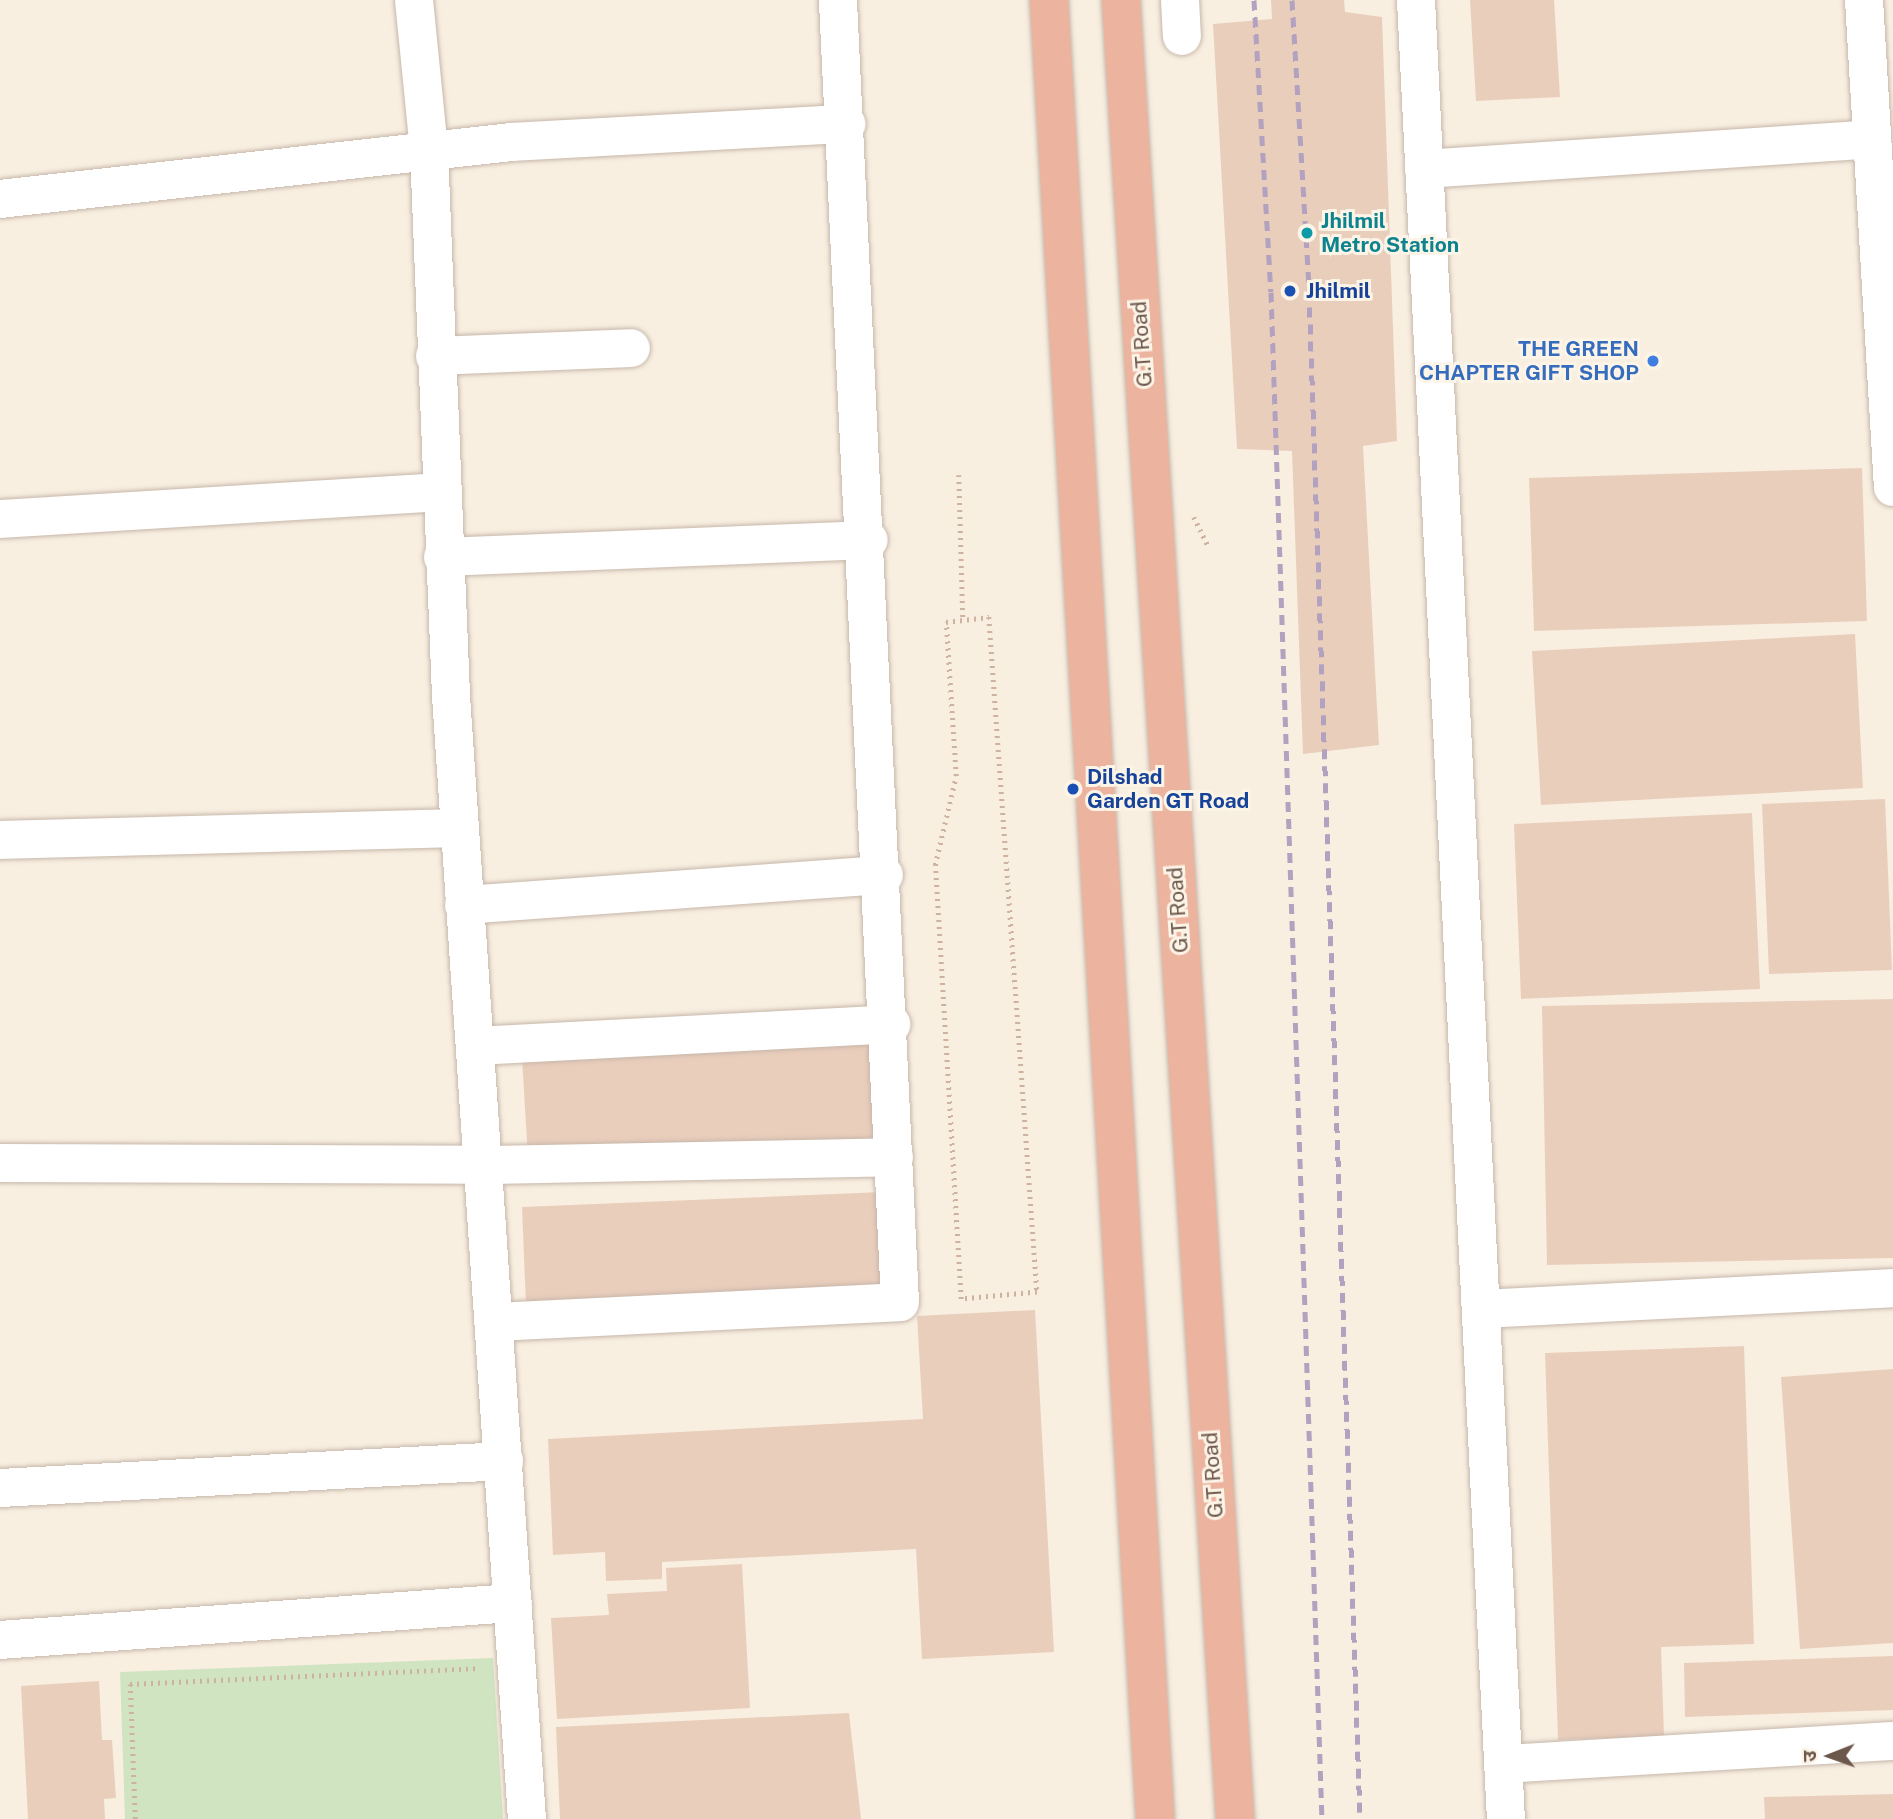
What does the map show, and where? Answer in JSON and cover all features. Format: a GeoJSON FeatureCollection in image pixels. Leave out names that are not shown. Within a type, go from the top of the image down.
{"type":"FeatureCollection","features":[{"type":"Feature","properties":{"kind":"highway","name":"G.T Road"},"geometry":{"type":"LineString","coordinates":[[1121,0],[1235,1819]]}},
{"type":"Feature","properties":{"kind":"highway"},"geometry":{"type":"LineString","coordinates":[[1050,8],[1155,1819]]}},
{"type":"Feature","properties":{"kind":"street"},"geometry":{"type":"LineString","coordinates":[[414,0],[429,150],[439,492],[464,905],[495,1322],[527,1819]]}},
{"type":"Feature","properties":{"kind":"street"},"geometry":{"type":"LineString","coordinates":[[495,1322],[900,1302],[891,1024],[869,540],[838,0]]}},
{"type":"Feature","properties":{"kind":"street"},"geometry":{"type":"LineString","coordinates":[[1416,0],[1506,1819]]}},
{"type":"Feature","properties":{"kind":"street"},"geometry":{"type":"LineString","coordinates":[[1864,0],[1893,487]]}},
{"type":"Feature","properties":{"kind":"street"},"geometry":{"type":"LineString","coordinates":[[0,199],[429,150],[847,124]]}},
{"type":"Feature","properties":{"kind":"street"},"geometry":{"type":"LineString","coordinates":[[1424,169],[1872,139]]}},
{"type":"Feature","properties":{"kind":"street"},"geometry":{"type":"LineString","coordinates":[[435,356],[631,348]]}},
{"type":"Feature","properties":{"kind":"street"},"geometry":{"type":"LineString","coordinates":[[0,519],[439,492]]}},
{"type":"Feature","properties":{"kind":"street"},"geometry":{"type":"LineString","coordinates":[[443,557],[869,540]]}},
{"type":"Feature","properties":{"kind":"street"},"geometry":{"type":"LineString","coordinates":[[0,840],[460,828]]}},
{"type":"Feature","properties":{"kind":"street"},"geometry":{"type":"LineString","coordinates":[[464,905],[884,875]]}},
{"type":"Feature","properties":{"kind":"street"},"geometry":{"type":"LineString","coordinates":[[475,1046],[891,1024]]}},
{"type":"Feature","properties":{"kind":"street"},"geometry":{"type":"LineString","coordinates":[[0,1163],[484,1165],[894,1157]]}},
{"type":"Feature","properties":{"kind":"street"},"geometry":{"type":"LineString","coordinates":[[1481,1309],[1893,1289]]}},
{"type":"Feature","properties":{"kind":"street"},"geometry":{"type":"LineString","coordinates":[[0,1488],[504,1461]]}},
{"type":"Feature","properties":{"kind":"street"},"geometry":{"type":"LineString","coordinates":[[0,1640],[513,1603]]}},
{"type":"Feature","properties":{"kind":"street"},"geometry":{"type":"LineString","coordinates":[[1504,1764],[1893,1741]]}},
{"type":"Feature","properties":{"kind":"path"},"geometry":{"type":"LineString","coordinates":[[959,475],[963,621]]}},
{"type":"Feature","properties":{"kind":"path"},"geometry":{"type":"LineString","coordinates":[[989,617],[1037,1293],[961,1299],[935,866],[956,776],[946,622],[963,621],[989,617]]}},
{"type":"Feature","properties":{"kind":"path"},"geometry":{"type":"LineString","coordinates":[[135,1819],[130,1684],[480,1668],[481,1682]]}},
{"type":"Feature","properties":{"kind":"green space"},"geometry":{"type":"Polygon","coordinates":[[[493,1658],[503,1819],[125,1819],[120,1672],[493,1658]]]}},
{"type":"Feature","properties":{"kind":"building","name":"Jhilmil Metro Station"},"geometry":{"type":"Polygon","coordinates":[[[1271,0],[1344,0],[1345,12],[1382,17],[1397,441],[1363,446],[1379,745],[1303,754],[1292,451],[1237,449],[1213,24],[1272,19],[1271,0]]]}},
{"type":"Feature","properties":{"kind":"building"},"geometry":{"type":"Polygon","coordinates":[[[1470,0],[1554,0],[1560,97],[1476,101],[1470,0]]]}},
{"type":"Feature","properties":{"kind":"building"},"geometry":{"type":"Polygon","coordinates":[[[1862,468],[1867,621],[1534,631],[1529,478],[1862,468]]]}},
{"type":"Feature","properties":{"kind":"building"},"geometry":{"type":"Polygon","coordinates":[[[1855,634],[1863,788],[1541,805],[1532,651],[1855,634]]]}},
{"type":"Feature","properties":{"kind":"building"},"geometry":{"type":"Polygon","coordinates":[[[1885,799],[1892,970],[1769,974],[1762,804],[1885,799]]]}},
{"type":"Feature","properties":{"kind":"building"},"geometry":{"type":"Polygon","coordinates":[[[1752,813],[1760,989],[1521,999],[1514,824],[1752,813]]]}},
{"type":"Feature","properties":{"kind":"building"},"geometry":{"type":"Polygon","coordinates":[[[1893,999],[1893,1258],[1547,1265],[1542,1006],[1893,999]]]}},
{"type":"Feature","properties":{"kind":"building"},"geometry":{"type":"Polygon","coordinates":[[[884,1039],[886,1147],[528,1158],[522,1058],[884,1039]]]}},
{"type":"Feature","properties":{"kind":"building"},"geometry":{"type":"Polygon","coordinates":[[[882,1192],[889,1290],[526,1305],[522,1207],[882,1192]]]}},
{"type":"Feature","properties":{"kind":"building"},"geometry":{"type":"Polygon","coordinates":[[[1035,1310],[1054,1652],[922,1659],[916,1549],[662,1562],[662,1579],[606,1581],[605,1552],[553,1555],[548,1439],[923,1419],[917,1316],[1035,1310]]]}},
{"type":"Feature","properties":{"kind":"building"},"geometry":{"type":"Polygon","coordinates":[[[1744,1346],[1754,1644],[1661,1647],[1664,1736],[1558,1740],[1545,1353],[1744,1346]]]}},
{"type":"Feature","properties":{"kind":"building"},"geometry":{"type":"Polygon","coordinates":[[[1893,1369],[1893,1643],[1800,1649],[1781,1377],[1893,1369]]]}},
{"type":"Feature","properties":{"kind":"building"},"geometry":{"type":"Polygon","coordinates":[[[742,1564],[750,1708],[557,1719],[551,1618],[609,1615],[607,1594],[667,1591],[666,1568],[742,1564]]]}},
{"type":"Feature","properties":{"kind":"building"},"geometry":{"type":"Polygon","coordinates":[[[1893,1656],[1893,1710],[1685,1717],[1684,1663],[1893,1656]]]}},
{"type":"Feature","properties":{"kind":"building"},"geometry":{"type":"Polygon","coordinates":[[[99,1681],[102,1740],[112,1740],[116,1798],[104,1799],[105,1819],[28,1819],[21,1686],[99,1681]]]}},
{"type":"Feature","properties":{"kind":"building"},"geometry":{"type":"Polygon","coordinates":[[[849,1713],[861,1819],[560,1819],[556,1727],[849,1713]]]}},
{"type":"Feature","properties":{"kind":"building"},"geometry":{"type":"Polygon","coordinates":[[[1893,1794],[1893,1819],[1765,1819],[1764,1797],[1893,1794]]]}},
{"type":"Feature","properties":{"kind":"railway"},"geometry":{"type":"LineString","coordinates":[[1254,0],[1271,292],[1322,1819]]}},
{"type":"Feature","properties":{"kind":"railway"},"geometry":{"type":"LineString","coordinates":[[1292,0],[1309,290],[1360,1819]]}},
{"type":"Feature","properties":{"kind":"place","name":"Jhilmil Metro Station"},"geometry":{"type":"Point","coordinates":[1307,233]}},
{"type":"Feature","properties":{"kind":"place","name":"Jhilmil"},"geometry":{"type":"Point","coordinates":[1290,291]}},
{"type":"Feature","properties":{"kind":"place","name":"THE GREEN CHAPTER GIFT SHOP"},"geometry":{"type":"Point","coordinates":[1653,361]}},
{"type":"Feature","properties":{"kind":"place","name":"Dilshad Garden GT Road"},"geometry":{"type":"Point","coordinates":[1073,789]}}]}
